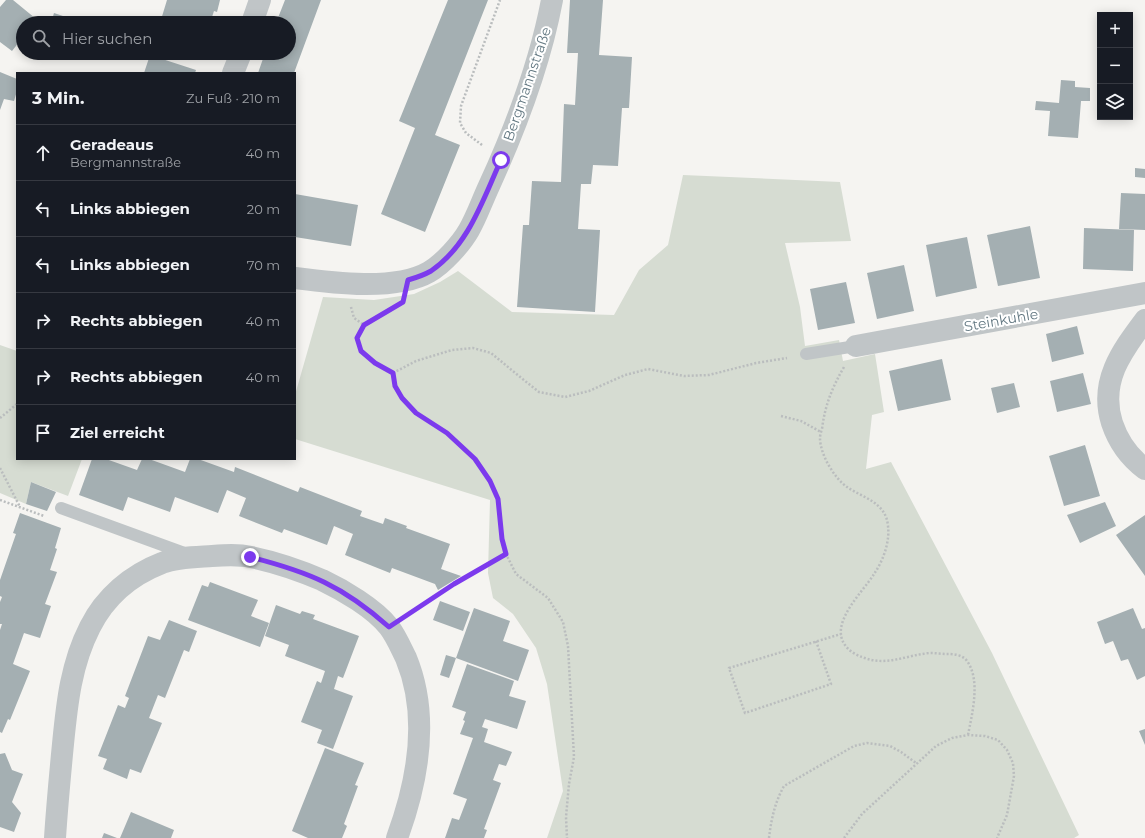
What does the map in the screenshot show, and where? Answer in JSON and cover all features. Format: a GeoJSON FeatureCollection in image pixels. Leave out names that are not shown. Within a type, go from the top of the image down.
{"type":"FeatureCollection","features":[{"type":"Feature","properties":{"kind":"street"},"geometry":{"type":"LineString","coordinates":[[254,16],[260,0]]}},
{"type":"Feature","properties":{"kind":"street","name":"Bergmannstraße"},"geometry":{"type":"LineString","coordinates":[[296,278],[316,281],[371,284],[408,280],[430,272],[454,251],[469,230],[501,160],[525,98],[546,33],[552,0]]}},
{"type":"Feature","properties":{"kind":"street"},"geometry":{"type":"LineString","coordinates":[[233,72],[238,60]]}},
{"type":"Feature","properties":{"kind":"street","name":"Steinkuhle"},"geometry":{"type":"LineString","coordinates":[[856,346],[1145,293]]}},
{"type":"Feature","properties":{"kind":"street"},"geometry":{"type":"LineString","coordinates":[[1145,320],[1118,360],[1110,378],[1107,393],[1108,410],[1119,441],[1145,469]]}},
{"type":"Feature","properties":{"kind":"street"},"geometry":{"type":"LineString","coordinates":[[55,838],[70,683],[77,657],[90,626],[113,595],[137,575],[164,562],[194,557],[233,555],[250,557],[285,566],[308,574],[332,585],[351,596],[371,611],[389,627],[400,645],[416,689],[419,719],[418,754],[414,781],[406,815],[398,838]]}},
{"type":"Feature","properties":{"kind":"lane"},"geometry":{"type":"LineString","coordinates":[[806,354],[856,346]]}},
{"type":"Feature","properties":{"kind":"lane"},"geometry":{"type":"LineString","coordinates":[[61,508],[194,557]]}},
{"type":"Feature","properties":{"kind":"path"},"geometry":{"type":"LineString","coordinates":[[500,0],[461,106],[460,123],[466,133],[501,160]]}},
{"type":"Feature","properties":{"kind":"path"},"geometry":{"type":"LineString","coordinates":[[393,373],[375,363],[361,351],[357,338],[364,325],[403,302],[408,280]]}},
{"type":"Feature","properties":{"kind":"path"},"geometry":{"type":"LineString","coordinates":[[856,346],[833,386],[824,411],[822,432],[820,437],[828,466],[837,478],[845,486],[873,501],[882,508],[888,525],[888,538],[875,573],[846,613],[842,624],[841,634],[845,645],[850,650],[855,654],[872,661],[891,661],[931,653],[956,655],[967,660],[973,676],[974,689],[968,734]]}},
{"type":"Feature","properties":{"kind":"path"},"geometry":{"type":"LineString","coordinates":[[393,373],[416,361],[452,350],[472,348],[491,353],[539,392],[565,397],[589,392],[625,375],[648,369],[684,376],[710,375],[756,363],[806,354]]}},
{"type":"Feature","properties":{"kind":"path"},"geometry":{"type":"LineString","coordinates":[[393,373],[395,386],[402,398],[416,413],[447,433],[475,459],[490,481],[498,499],[502,539],[506,554],[516,574],[548,598],[564,622],[568,646],[574,757],[566,817],[567,838]]}},
{"type":"Feature","properties":{"kind":"path"},"geometry":{"type":"LineString","coordinates":[[0,418],[16,405]]}},
{"type":"Feature","properties":{"kind":"path"},"geometry":{"type":"LineString","coordinates":[[781,416],[801,422],[822,432]]}},
{"type":"Feature","properties":{"kind":"path"},"geometry":{"type":"LineString","coordinates":[[0,468],[20,508]]}},
{"type":"Feature","properties":{"kind":"path"},"geometry":{"type":"LineString","coordinates":[[389,627],[454,584],[506,554]]}},
{"type":"Feature","properties":{"kind":"path"},"geometry":{"type":"LineString","coordinates":[[816,641],[831,684],[745,713],[729,668],[816,641],[841,634]]}},
{"type":"Feature","properties":{"kind":"path"},"geometry":{"type":"LineString","coordinates":[[844,838],[862,814],[936,746],[952,738],[968,734],[985,736],[998,740],[1007,750],[1013,762],[1014,776],[1007,815],[998,838]]}},
{"type":"Feature","properties":{"kind":"path"},"geometry":{"type":"LineString","coordinates":[[769,838],[778,796],[784,786],[854,746],[867,743],[890,746],[902,752],[916,763]]}},
{"type":"Feature","properties":{"kind":"shaded area"},"geometry":{"type":"Polygon","coordinates":[[[683,175],[840,182],[851,241],[785,243],[800,307],[805,346],[839,340],[843,361],[875,354],[884,412],[872,415],[866,469],[891,462],[992,653],[1079,835],[1074,838],[547,838],[563,791],[547,684],[536,648],[513,614],[493,598],[488,573],[490,500],[296,439],[296,392],[323,297],[374,300],[414,294],[440,282],[458,271],[512,312],[614,315],[639,270],[668,245],[683,175]]]}},
{"type":"Feature","properties":{"kind":"shaded area"},"geometry":{"type":"Polygon","coordinates":[[[0,345],[16,351],[16,460],[82,460],[68,496],[31,482],[26,504],[0,493],[0,345]]]}},
{"type":"Feature","properties":{"kind":"building"},"geometry":{"type":"Polygon","coordinates":[[[6,0],[13,0],[32,16],[16,16],[16,46],[12,51],[0,42],[0,7],[6,0]]]}},
{"type":"Feature","properties":{"kind":"building"},"geometry":{"type":"Polygon","coordinates":[[[167,0],[220,0],[217,12],[214,11],[212,16],[162,16],[167,0]]]}},
{"type":"Feature","properties":{"kind":"building"},"geometry":{"type":"Polygon","coordinates":[[[285,0],[321,0],[294,72],[258,72],[263,60],[296,60],[296,16],[279,16],[285,0]]]}},
{"type":"Feature","properties":{"kind":"building"},"geometry":{"type":"Polygon","coordinates":[[[448,0],[488,0],[435,135],[460,145],[425,232],[381,214],[415,128],[399,121],[448,0]]]}},
{"type":"Feature","properties":{"kind":"building"},"geometry":{"type":"Polygon","coordinates":[[[570,0],[603,0],[599,55],[632,57],[629,108],[622,108],[618,166],[593,165],[591,184],[581,184],[578,229],[600,230],[595,312],[517,307],[523,225],[529,225],[532,181],[561,182],[564,104],[575,105],[578,53],[567,53],[570,0]]]}},
{"type":"Feature","properties":{"kind":"building"},"geometry":{"type":"Polygon","coordinates":[[[54,13],[63,16],[53,16],[54,13]]]}},
{"type":"Feature","properties":{"kind":"building"},"geometry":{"type":"Polygon","coordinates":[[[148,60],[165,60],[196,70],[195,72],[144,72],[148,60]]]}},
{"type":"Feature","properties":{"kind":"building"},"geometry":{"type":"Polygon","coordinates":[[[0,72],[16,79],[16,94],[14,101],[4,99],[0,110],[0,72]]]}},
{"type":"Feature","properties":{"kind":"building"},"geometry":{"type":"Polygon","coordinates":[[[1061,80],[1075,81],[1075,87],[1090,88],[1090,101],[1081,101],[1078,138],[1048,136],[1050,111],[1035,110],[1036,101],[1059,103],[1061,80]]]}},
{"type":"Feature","properties":{"kind":"building"},"geometry":{"type":"Polygon","coordinates":[[[1135,168],[1145,169],[1145,178],[1135,177],[1135,168]]]}},
{"type":"Feature","properties":{"kind":"building"},"geometry":{"type":"Polygon","coordinates":[[[1121,193],[1145,194],[1145,230],[1119,229],[1121,193]]]}},
{"type":"Feature","properties":{"kind":"building"},"geometry":{"type":"Polygon","coordinates":[[[296,194],[358,205],[351,246],[296,237],[296,194]]]}},
{"type":"Feature","properties":{"kind":"building"},"geometry":{"type":"Polygon","coordinates":[[[1030,226],[1040,278],[998,286],[987,235],[1030,226]]]}},
{"type":"Feature","properties":{"kind":"building"},"geometry":{"type":"Polygon","coordinates":[[[1084,228],[1134,230],[1133,271],[1083,269],[1084,228]]]}},
{"type":"Feature","properties":{"kind":"building"},"geometry":{"type":"Polygon","coordinates":[[[967,237],[977,288],[936,297],[926,245],[967,237]]]}},
{"type":"Feature","properties":{"kind":"building"},"geometry":{"type":"Polygon","coordinates":[[[904,265],[914,311],[877,319],[867,273],[904,265]]]}},
{"type":"Feature","properties":{"kind":"building"},"geometry":{"type":"Polygon","coordinates":[[[846,282],[855,323],[818,330],[810,289],[846,282]]]}},
{"type":"Feature","properties":{"kind":"building"},"geometry":{"type":"Polygon","coordinates":[[[1077,326],[1084,354],[1052,362],[1046,334],[1077,326]]]}},
{"type":"Feature","properties":{"kind":"building"},"geometry":{"type":"Polygon","coordinates":[[[942,359],[951,400],[898,411],[889,371],[942,359]]]}},
{"type":"Feature","properties":{"kind":"building"},"geometry":{"type":"Polygon","coordinates":[[[1083,373],[1091,404],[1057,412],[1050,381],[1083,373]]]}},
{"type":"Feature","properties":{"kind":"building"},"geometry":{"type":"Polygon","coordinates":[[[1014,383],[1020,407],[997,413],[991,388],[1014,383]]]}},
{"type":"Feature","properties":{"kind":"building"},"geometry":{"type":"Polygon","coordinates":[[[1085,445],[1100,496],[1064,506],[1049,456],[1085,445]]]}},
{"type":"Feature","properties":{"kind":"building"},"geometry":{"type":"Polygon","coordinates":[[[92,460],[109,460],[137,470],[142,460],[152,460],[185,472],[190,460],[201,460],[234,472],[235,467],[298,492],[300,487],[362,511],[360,516],[383,524],[385,518],[407,526],[406,528],[450,544],[441,569],[461,576],[438,590],[435,584],[392,568],[390,573],[345,555],[353,534],[334,526],[327,545],[284,529],[282,533],[239,516],[246,498],[227,490],[218,513],[175,497],[170,512],[128,497],[123,511],[79,495],[92,460]]]}},
{"type":"Feature","properties":{"kind":"building"},"geometry":{"type":"Polygon","coordinates":[[[31,482],[56,492],[47,511],[26,504],[31,482]]]}},
{"type":"Feature","properties":{"kind":"building"},"geometry":{"type":"Polygon","coordinates":[[[1105,502],[1116,526],[1080,543],[1067,515],[1105,502]]]}},
{"type":"Feature","properties":{"kind":"building"},"geometry":{"type":"Polygon","coordinates":[[[20,513],[61,528],[55,548],[57,549],[50,570],[57,572],[45,604],[51,606],[40,638],[24,633],[13,664],[30,671],[10,720],[8,719],[2,733],[0,732],[0,630],[2,624],[0,624],[0,602],[2,597],[0,596],[0,580],[16,534],[13,533],[20,513]]]}},
{"type":"Feature","properties":{"kind":"building"},"geometry":{"type":"Polygon","coordinates":[[[1145,515],[1145,576],[1116,535],[1145,515]]]}},
{"type":"Feature","properties":{"kind":"building"},"geometry":{"type":"Polygon","coordinates":[[[210,582],[258,600],[251,616],[269,623],[260,647],[188,620],[202,585],[208,587],[210,582]]]}},
{"type":"Feature","properties":{"kind":"building"},"geometry":{"type":"Polygon","coordinates":[[[440,601],[470,612],[463,631],[433,620],[440,601]]]}},
{"type":"Feature","properties":{"kind":"building"},"geometry":{"type":"Polygon","coordinates":[[[276,605],[300,614],[302,611],[315,615],[313,619],[359,636],[343,678],[338,676],[334,689],[353,696],[333,749],[317,743],[322,730],[301,722],[317,681],[321,683],[325,671],[285,656],[289,645],[265,636],[276,605]]]}},
{"type":"Feature","properties":{"kind":"building"},"geometry":{"type":"Polygon","coordinates":[[[474,608],[510,621],[503,641],[529,650],[518,681],[456,658],[474,608]]]}},
{"type":"Feature","properties":{"kind":"building"},"geometry":{"type":"Polygon","coordinates":[[[1133,608],[1142,629],[1145,628],[1145,676],[1137,680],[1128,659],[1121,661],[1113,641],[1105,644],[1097,622],[1133,608]]]}},
{"type":"Feature","properties":{"kind":"building"},"geometry":{"type":"Polygon","coordinates":[[[169,620],[197,631],[189,652],[184,650],[165,698],[158,695],[149,718],[162,723],[141,773],[130,769],[127,779],[103,769],[107,759],[98,756],[118,705],[125,708],[129,698],[125,696],[148,636],[160,640],[169,620]]]}},
{"type":"Feature","properties":{"kind":"building"},"geometry":{"type":"Polygon","coordinates":[[[446,655],[456,658],[449,678],[440,675],[446,655]]]}},
{"type":"Feature","properties":{"kind":"building"},"geometry":{"type":"Polygon","coordinates":[[[467,664],[514,681],[509,696],[526,701],[517,729],[485,719],[482,727],[488,729],[484,742],[512,752],[506,766],[499,764],[493,780],[501,783],[484,829],[487,830],[484,838],[445,838],[452,818],[459,820],[467,799],[453,794],[473,738],[460,734],[465,721],[463,720],[466,712],[452,707],[467,664]]]}},
{"type":"Feature","properties":{"kind":"building"},"geometry":{"type":"Polygon","coordinates":[[[1145,729],[1145,745],[1139,731],[1145,729]]]}},
{"type":"Feature","properties":{"kind":"building"},"geometry":{"type":"Polygon","coordinates":[[[325,748],[364,763],[355,785],[358,786],[344,824],[347,826],[342,838],[308,838],[292,831],[325,748]]]}},
{"type":"Feature","properties":{"kind":"building"},"geometry":{"type":"Polygon","coordinates":[[[5,753],[12,770],[23,774],[12,802],[21,813],[14,832],[0,827],[0,754],[5,753]]]}},
{"type":"Feature","properties":{"kind":"building"},"geometry":{"type":"Polygon","coordinates":[[[131,812],[174,830],[171,838],[120,838],[131,812]]]}},
{"type":"Feature","properties":{"kind":"building"},"geometry":{"type":"Polygon","coordinates":[[[104,833],[117,838],[102,838],[104,833]]]}},
{"type":"Feature","properties":{"kind":"route"},"geometry":{"type":"LineString","coordinates":[[250,557],[285,566],[308,574],[332,585],[361,603],[389,627],[454,584],[506,554],[502,539],[498,499],[490,481],[475,459],[447,433],[416,413],[402,398],[395,386],[393,373],[375,363],[361,351],[357,338],[364,325],[403,302],[408,280],[430,272],[454,251],[469,230],[501,160]]}}]}
